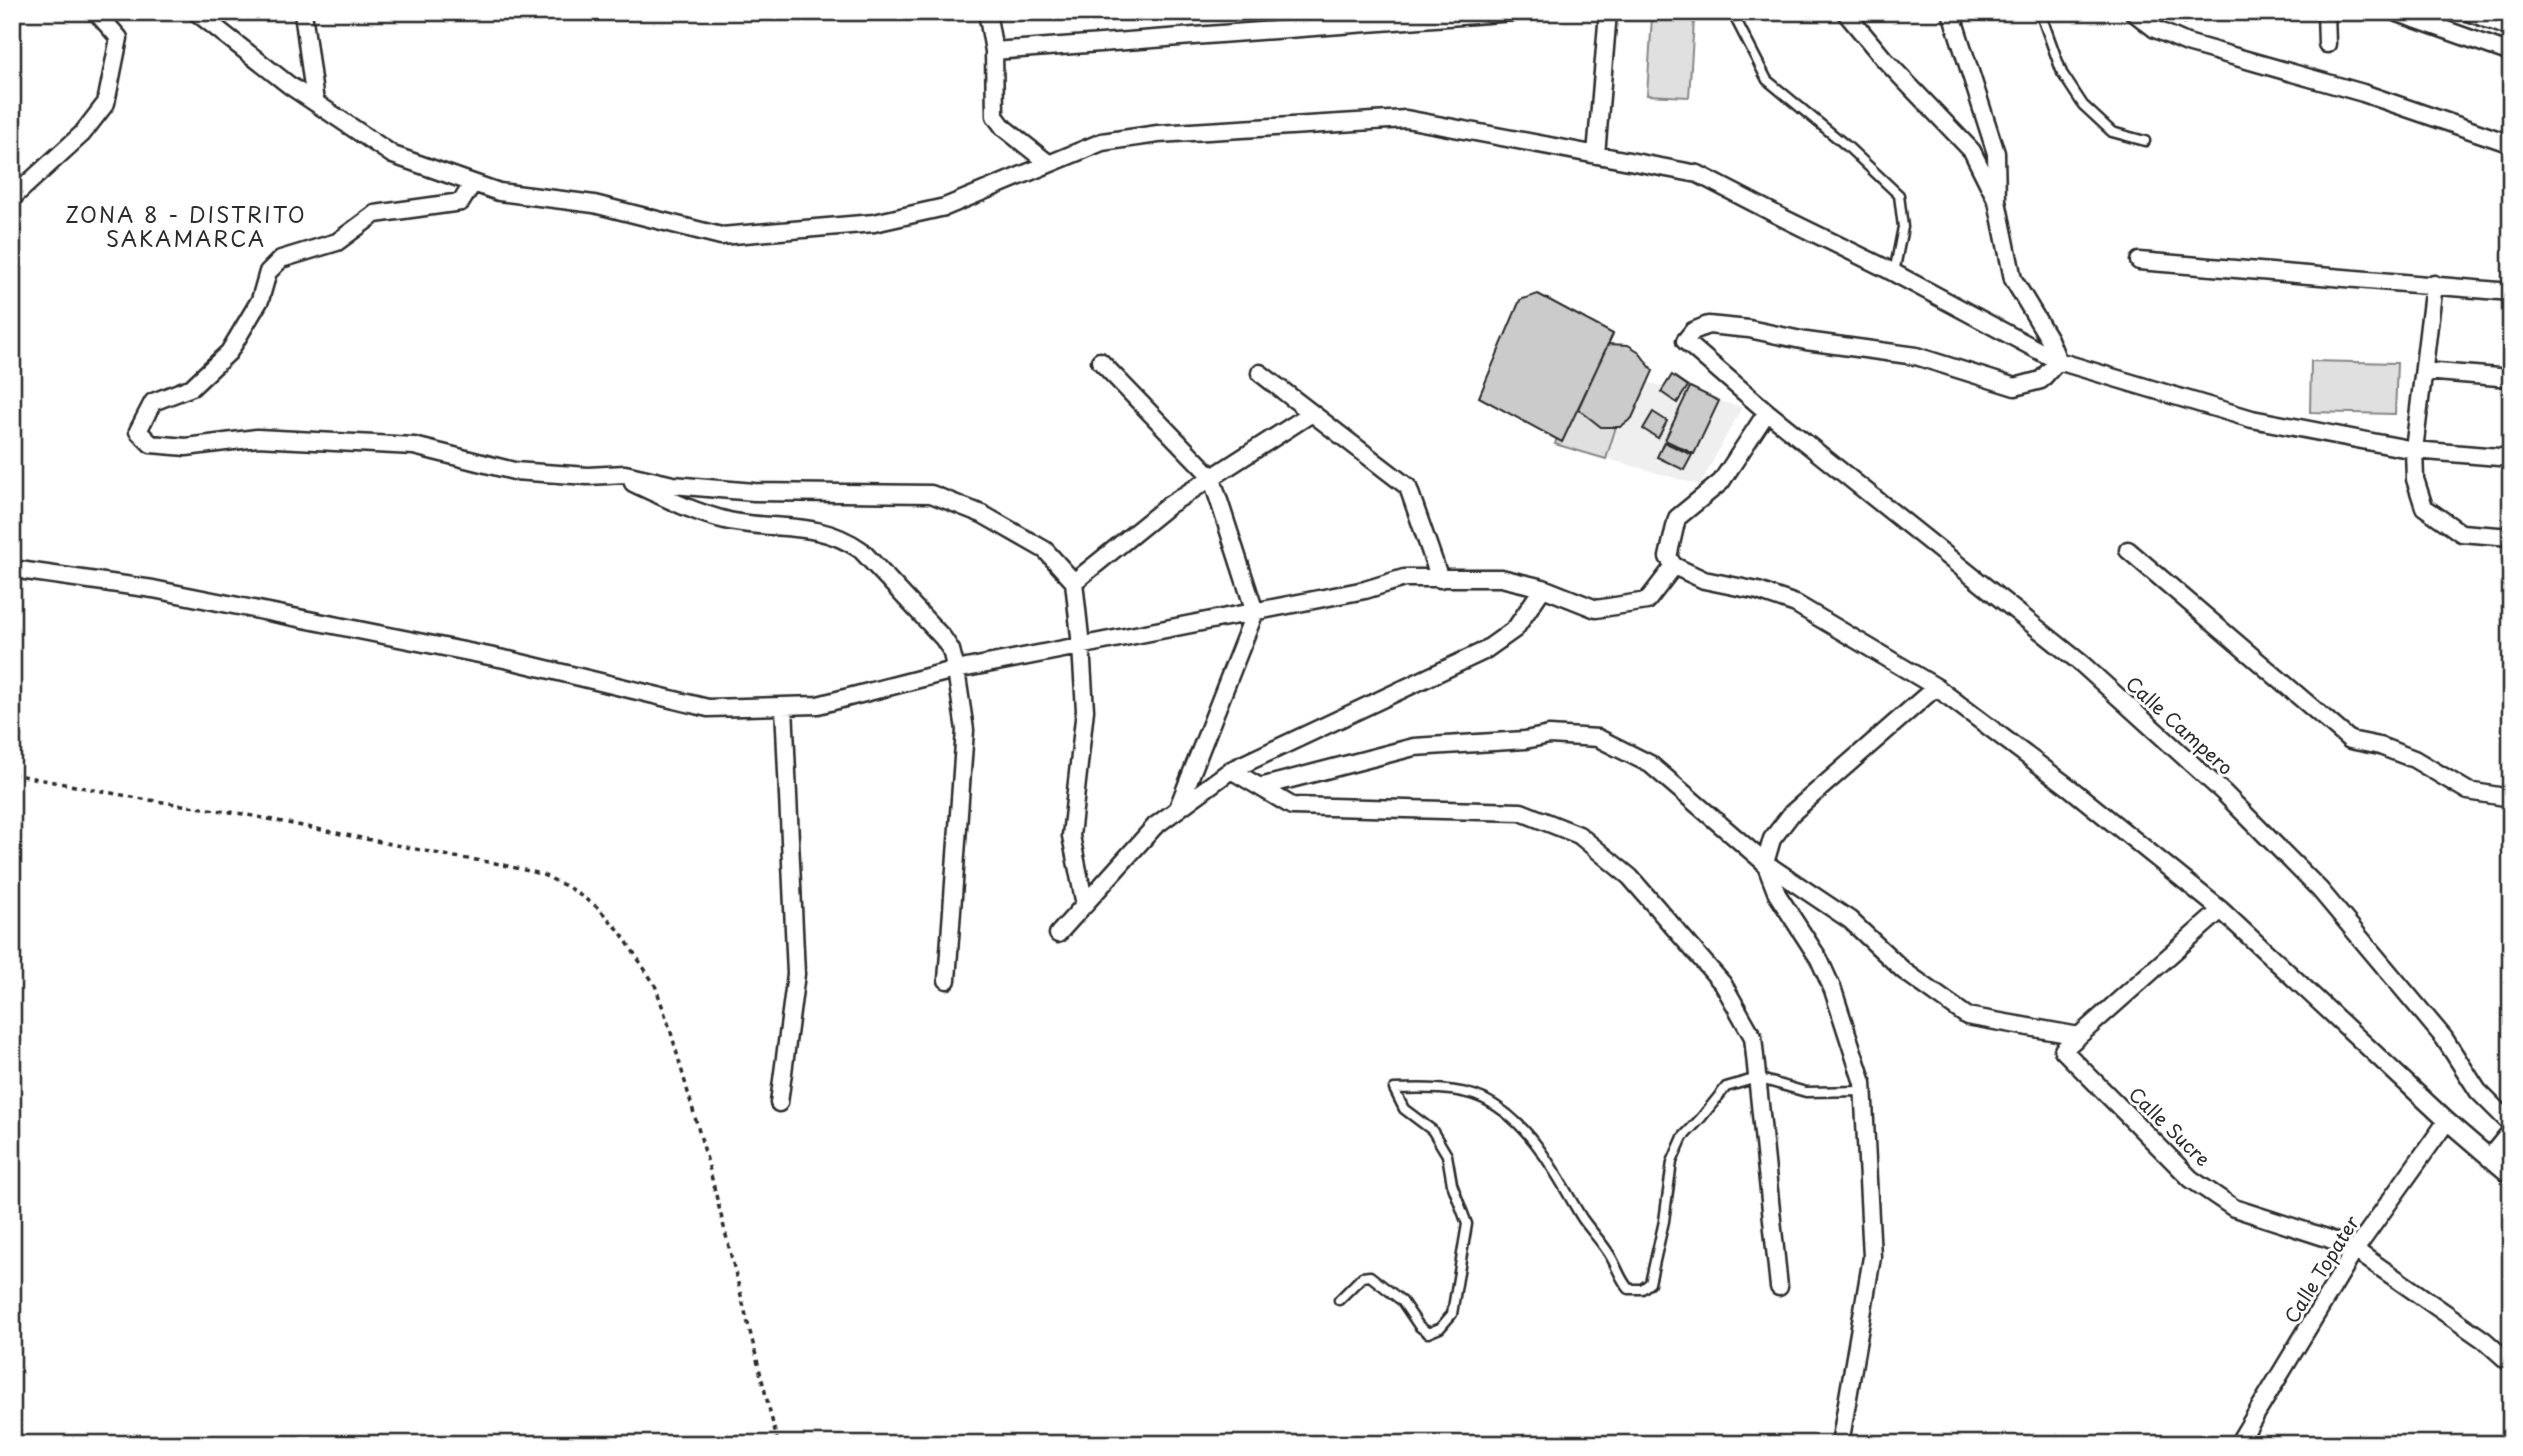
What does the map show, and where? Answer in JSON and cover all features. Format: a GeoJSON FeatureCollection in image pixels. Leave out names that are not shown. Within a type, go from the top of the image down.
{"type":"FeatureCollection","features":[{"type":"Feature","properties":{"kind":"street"},"geometry":{"type":"LineString","coordinates":[[12,198],[82,134],[106,103],[119,38],[96,12]]}},
{"type":"Feature","properties":{"kind":"street"},"geometry":{"type":"LineString","coordinates":[[196,12],[289,85],[393,155],[499,192],[594,204],[721,236],[874,223],[945,207],[1101,142],[1158,134],[1406,120],[1698,174],[1894,272],[2058,361],[2252,419],[2414,450],[2511,458]]}},
{"type":"Feature","properties":{"kind":"street"},"geometry":{"type":"LineString","coordinates":[[303,12],[314,102]]}},
{"type":"Feature","properties":{"kind":"street"},"geometry":{"type":"LineString","coordinates":[[987,12],[994,51],[995,116],[1004,128],[1048,163]]}},
{"type":"Feature","properties":{"kind":"street"},"geometry":{"type":"LineString","coordinates":[[994,51],[1305,20],[1514,12]]}},
{"type":"Feature","properties":{"kind":"street"},"geometry":{"type":"LineString","coordinates":[[1596,155],[1608,12]]}},
{"type":"Feature","properties":{"kind":"street"},"geometry":{"type":"LineString","coordinates":[[1845,12],[1884,59],[1972,150],[1997,201]]}},
{"type":"Feature","properties":{"kind":"street"},"geometry":{"type":"LineString","coordinates":[[1951,12],[1996,153],[1997,201],[2013,279],[2049,338],[2058,361]]}},
{"type":"Feature","properties":{"kind":"street"},"geometry":{"type":"LineString","coordinates":[[2133,12],[2155,29],[2187,43],[2363,93],[2511,144]]}},
{"type":"Feature","properties":{"kind":"street"},"geometry":{"type":"LineString","coordinates":[[2326,12],[2327,44]]}},
{"type":"Feature","properties":{"kind":"street"},"geometry":{"type":"LineString","coordinates":[[2395,12],[2511,53]]}},
{"type":"Feature","properties":{"kind":"street"},"geometry":{"type":"LineString","coordinates":[[2468,12],[2511,28]]}},
{"type":"Feature","properties":{"kind":"street"},"geometry":{"type":"LineString","coordinates":[[473,183],[461,202],[375,214],[337,242],[281,259],[268,272],[260,300],[229,352],[192,387],[153,402],[138,431],[151,444],[186,447],[257,438],[414,446],[514,471],[588,476],[625,474],[673,485],[754,492],[930,494],[982,514],[1045,550],[1074,582],[1085,710],[1071,836],[1085,905]]}},
{"type":"Feature","properties":{"kind":"street"},"geometry":{"type":"LineString","coordinates":[[2139,261],[2511,292]]}},
{"type":"Feature","properties":{"kind":"street"},"geometry":{"type":"LineString","coordinates":[[2434,284],[2414,450],[2415,479],[2424,507],[2461,533],[2511,537]]}},
{"type":"Feature","properties":{"kind":"street","name":"Calle Campero"},"geometry":{"type":"LineString","coordinates":[[2058,361],[2042,380],[2015,387],[1916,356],[1806,341],[1749,329],[1708,326],[1693,331],[1685,341],[1767,412],[2082,664],[2223,792],[2320,890],[2444,1038],[2478,1091],[2511,1124]]}},
{"type":"Feature","properties":{"kind":"street"},"geometry":{"type":"LineString","coordinates":[[1100,361],[1211,476],[1255,612],[1177,810]]}},
{"type":"Feature","properties":{"kind":"street"},"geometry":{"type":"LineString","coordinates":[[2424,371],[2511,378]]}},
{"type":"Feature","properties":{"kind":"street"},"geometry":{"type":"LineString","coordinates":[[1260,373],[1408,487],[1440,579]]}},
{"type":"Feature","properties":{"kind":"street"},"geometry":{"type":"LineString","coordinates":[[1767,412],[1721,482],[1677,518],[1668,557],[1674,566],[1704,580],[1758,591],[1796,604],[1936,688],[2070,788],[2221,910],[2447,1121],[2511,1176]]}},
{"type":"Feature","properties":{"kind":"street"},"geometry":{"type":"LineString","coordinates":[[1074,582],[1169,505],[1311,413]]}},
{"type":"Feature","properties":{"kind":"street"},"geometry":{"type":"LineString","coordinates":[[615,475],[698,513],[733,522],[825,531],[845,539],[861,550],[951,650],[965,730],[947,980]]}},
{"type":"Feature","properties":{"kind":"street"},"geometry":{"type":"LineString","coordinates":[[2128,550],[2350,740],[2414,759],[2468,791],[2511,798]]}},
{"type":"Feature","properties":{"kind":"street"},"geometry":{"type":"LineString","coordinates":[[12,569],[153,589],[509,660],[708,708],[818,705],[956,670],[1365,590],[1404,578],[1502,578],[1543,588],[1596,609],[1620,607],[1647,601],[1674,566]]}},
{"type":"Feature","properties":{"kind":"street"},"geometry":{"type":"LineString","coordinates":[[1058,934],[1155,826],[1231,770],[1484,651],[1515,629],[1543,588]]}},
{"type":"Feature","properties":{"kind":"street"},"geometry":{"type":"LineString","coordinates":[[1840,1444],[1872,1257],[1863,1083],[1833,990],[1819,959],[1777,894],[1765,863],[1772,839],[1792,813],[1936,688]]}},
{"type":"Feature","properties":{"kind":"street"},"geometry":{"type":"LineString","coordinates":[[779,1102],[796,974],[784,706]]}},
{"type":"Feature","properties":{"kind":"street"},"geometry":{"type":"LineString","coordinates":[[1260,787],[1414,747],[1525,740],[1549,735],[1598,738],[1650,764],[1765,863],[1850,920],[1904,971],[1967,1016],[2079,1036],[2221,910]]}},
{"type":"Feature","properties":{"kind":"street"},"geometry":{"type":"LineString","coordinates":[[1231,770],[1292,806],[1521,812],[1579,835],[1630,877],[1723,984],[1753,1037],[1779,1287]]}},
{"type":"Feature","properties":{"kind":"street","name":"Calle Sucre"},"geometry":{"type":"LineString","coordinates":[[2079,1036],[2063,1050],[2192,1179],[2234,1208],[2327,1238],[2355,1250],[2484,1340],[2511,1364]]}},
{"type":"Feature","properties":{"kind":"street","name":"Calle Topater"},"geometry":{"type":"LineString","coordinates":[[2238,1444],[2355,1250],[2447,1121]]}},
{"type":"Feature","properties":{"kind":"street"},"geometry":{"type":"LineString","coordinates":[[2489,1157],[2511,1130]]}},
{"type":"Feature","properties":{"kind":"lane"},"geometry":{"type":"LineString","coordinates":[[1732,12],[1767,80],[1848,147],[1899,195],[1903,227],[1894,272]]}},
{"type":"Feature","properties":{"kind":"lane"},"geometry":{"type":"LineString","coordinates":[[2040,12],[2062,73],[2083,105],[2112,132],[2145,141]]}},
{"type":"Feature","properties":{"kind":"lane"},"geometry":{"type":"LineString","coordinates":[[1339,1300],[1362,1277],[1370,1276],[1402,1301],[1419,1326],[1428,1333],[1440,1328],[1452,1314],[1467,1224],[1452,1184],[1447,1154],[1432,1130],[1404,1110],[1394,1089],[1447,1090],[1483,1098],[1515,1121],[1541,1150],[1584,1220],[1612,1258],[1620,1279],[1629,1289],[1642,1289],[1650,1283],[1664,1221],[1672,1163],[1683,1137],[1726,1087],[1756,1078],[1805,1093],[1864,1091]]}},
{"type":"Feature","properties":{"kind":"path"},"geometry":{"type":"LineString","coordinates":[[12,774],[143,799],[243,814],[495,863],[541,874],[568,887],[597,907],[619,930],[655,985],[708,1163],[778,1444]]}},
{"type":"Feature","properties":{"kind":"shaded area"},"geometry":{"type":"Polygon","coordinates":[[[1652,17],[1694,20],[1689,97],[1647,95],[1652,17]]]}},
{"type":"Feature","properties":{"kind":"shaded area"},"geometry":{"type":"Polygon","coordinates":[[[2311,361],[2397,363],[2395,414],[2310,412],[2311,361]]]}},
{"type":"Feature","properties":{"kind":"shaded area"},"geometry":{"type":"Polygon","coordinates":[[[1580,362],[1631,378],[1606,459],[1555,444],[1580,362]]]}},
{"type":"Feature","properties":{"kind":"shaded area"},"geometry":{"type":"Polygon","coordinates":[[[1631,378],[1742,407],[1700,485],[1555,444],[1631,378]]]}},
{"type":"Feature","properties":{"kind":"building"},"geometry":{"type":"Polygon","coordinates":[[[1538,294],[1613,334],[1562,442],[1479,397],[1520,300],[1538,294]]]}},
{"type":"Feature","properties":{"kind":"building"},"geometry":{"type":"Polygon","coordinates":[[[1608,344],[1628,345],[1638,351],[1653,371],[1632,418],[1620,427],[1601,427],[1578,409],[1608,344]]]}},
{"type":"Feature","properties":{"kind":"building"},"geometry":{"type":"Polygon","coordinates":[[[1672,375],[1688,386],[1677,403],[1661,392],[1672,375]]]}},
{"type":"Feature","properties":{"kind":"building"},"geometry":{"type":"Polygon","coordinates":[[[1690,387],[1719,401],[1694,454],[1665,440],[1690,387]]]}},
{"type":"Feature","properties":{"kind":"building"},"geometry":{"type":"Polygon","coordinates":[[[1653,412],[1667,421],[1658,438],[1643,429],[1653,412]]]}},
{"type":"Feature","properties":{"kind":"building"},"geometry":{"type":"Polygon","coordinates":[[[1664,442],[1692,455],[1684,470],[1657,457],[1664,442]]]}},
{"type":"Feature","properties":{"kind":"district","name":"ZONA 8 - DISTRITO SAKAMARCA"},"geometry":{"type":"Point","coordinates":[186,226]}}]}
